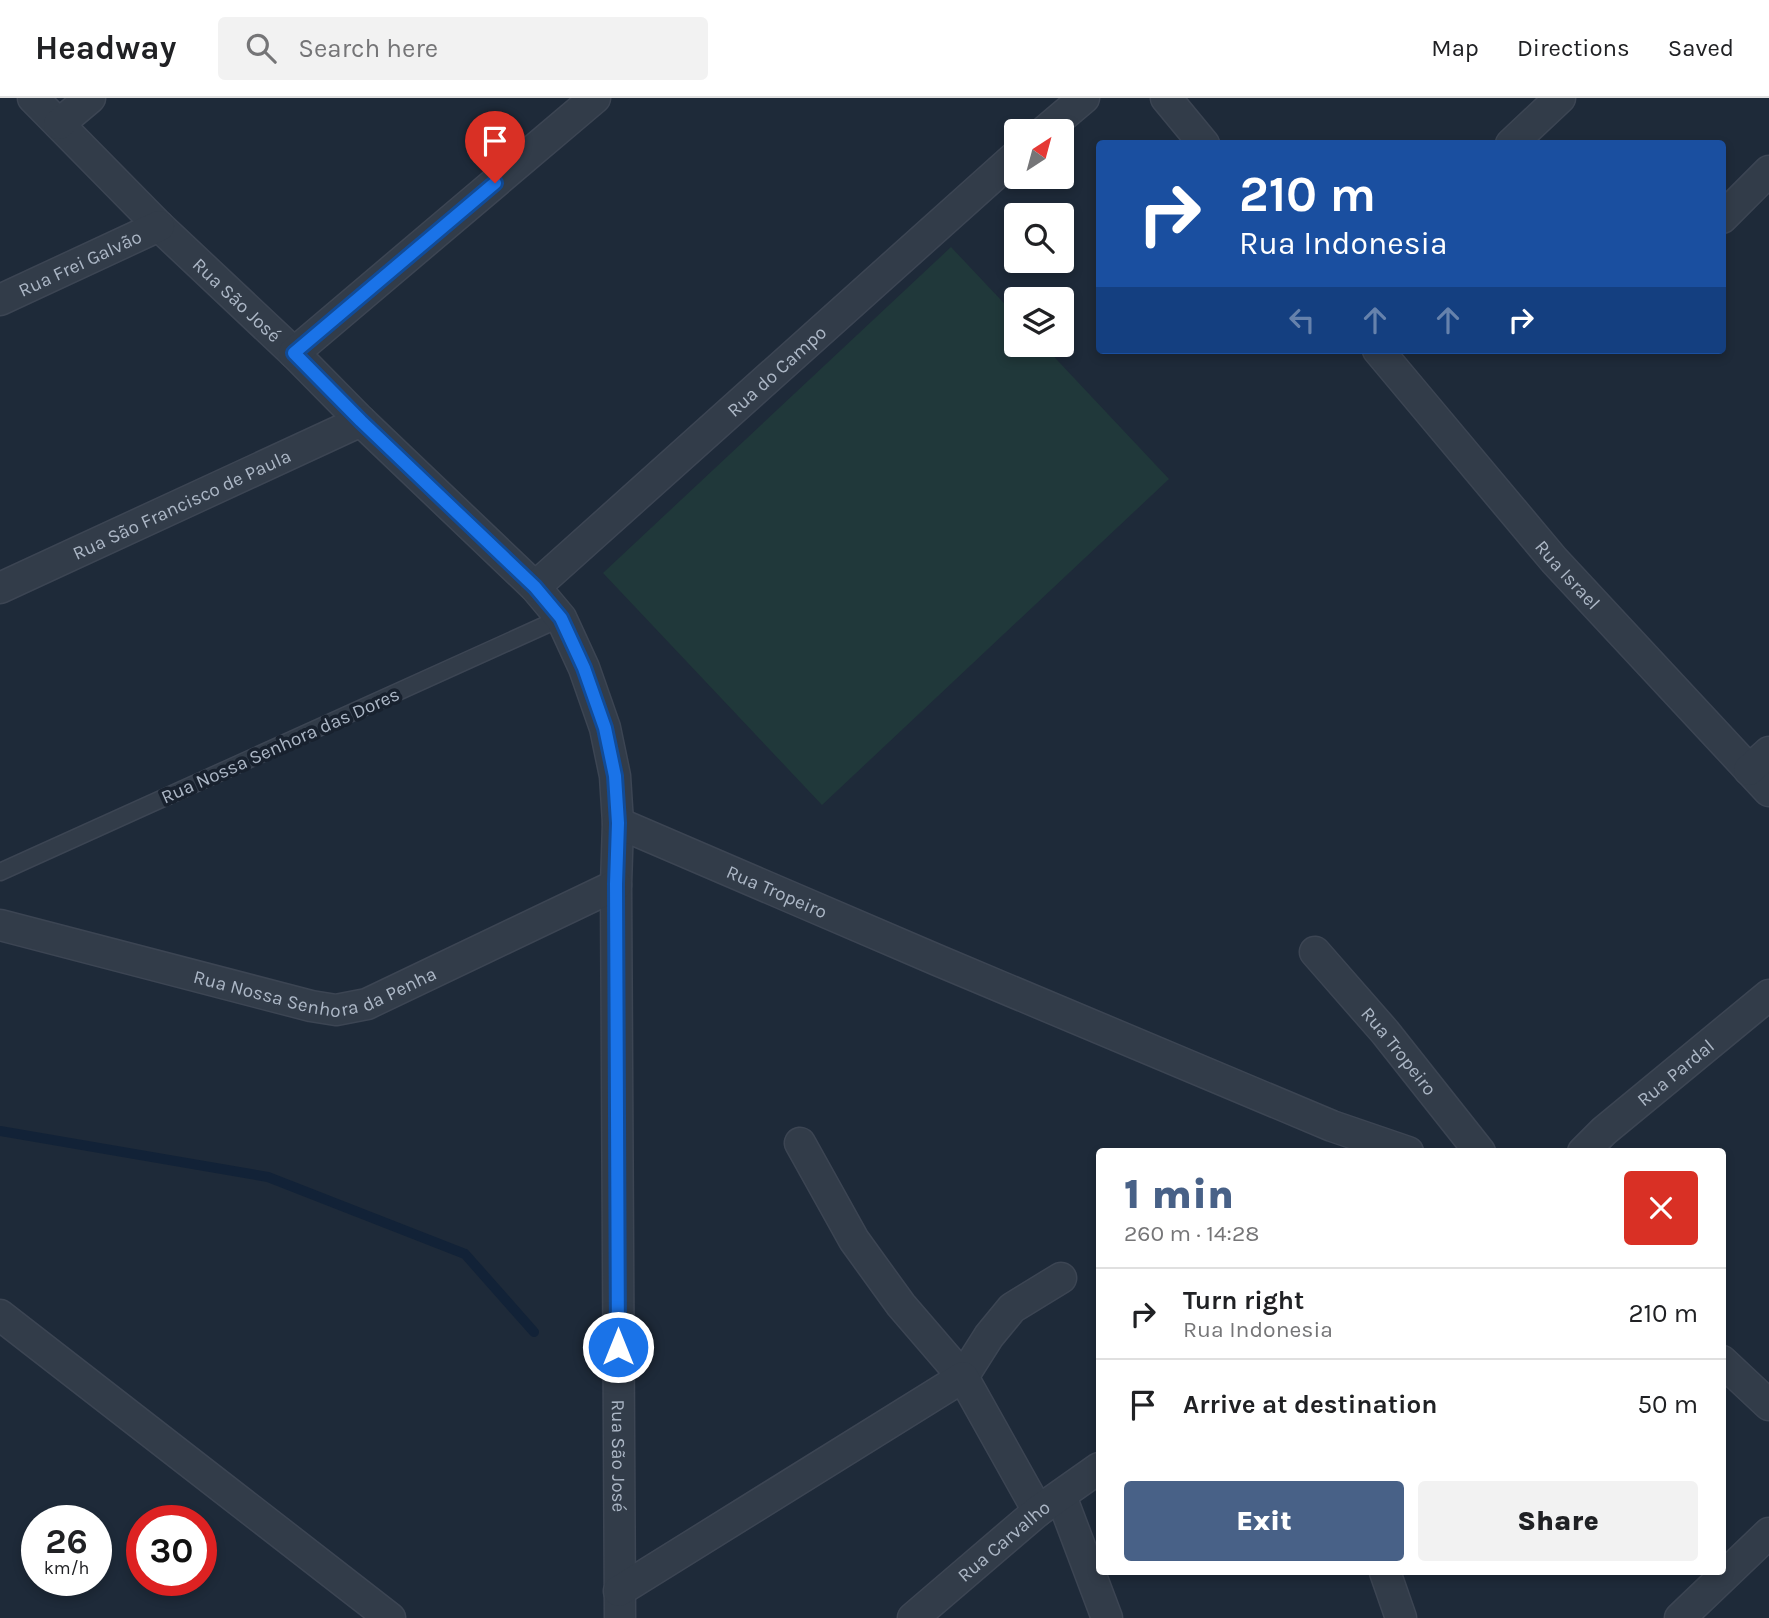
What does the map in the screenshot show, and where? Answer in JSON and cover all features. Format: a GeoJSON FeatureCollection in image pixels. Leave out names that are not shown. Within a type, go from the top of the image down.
{"type":"FeatureCollection","features":[{"type":"Feature","properties":{"kind":"street","name":"Rua São José"},"geometry":{"type":"LineString","coordinates":[[33,98],[159,226],[535,587],[561,618],[584,668],[605,728],[615,776],[618,823],[616,884],[620,1605]]}},
{"type":"Feature","properties":{"kind":"street"},"geometry":{"type":"LineString","coordinates":[[60,124],[90,98]]}},
{"type":"Feature","properties":{"kind":"street"},"geometry":{"type":"LineString","coordinates":[[294,353],[595,98]]}},
{"type":"Feature","properties":{"kind":"street"},"geometry":{"type":"LineString","coordinates":[[1059,119],[1084,98]]}},
{"type":"Feature","properties":{"kind":"street"},"geometry":{"type":"LineString","coordinates":[[1166,98],[1201,140]]}},
{"type":"Feature","properties":{"kind":"street"},"geometry":{"type":"LineString","coordinates":[[1515,140],[1560,98]]}},
{"type":"Feature","properties":{"kind":"street","name":"Rua do Campo"},"geometry":{"type":"LineString","coordinates":[[535,587],[1004,167]]}},
{"type":"Feature","properties":{"kind":"street"},"geometry":{"type":"LineString","coordinates":[[1726,214],[1769,171]]}},
{"type":"Feature","properties":{"kind":"street","name":"Rua Frei Galvão"},"geometry":{"type":"LineString","coordinates":[[0,300],[159,226]]}},
{"type":"Feature","properties":{"kind":"street","name":"Rua Israel"},"geometry":{"type":"LineString","coordinates":[[1381,354],[1554,560],[1762,771]]}},
{"type":"Feature","properties":{"kind":"street","name":"Rua São Francisco de Paula"},"geometry":{"type":"LineString","coordinates":[[0,588],[361,421]]}},
{"type":"Feature","properties":{"kind":"street","name":"Rua Tropeiro"},"geometry":{"type":"LineString","coordinates":[[618,823],[1332,1126],[1396,1148]]}},
{"type":"Feature","properties":{"kind":"street","name":"Rua Nossa Senhora da Penha"},"geometry":{"type":"LineString","coordinates":[[0,925],[311,1006],[337,1010],[367,1004],[616,884]]}},
{"type":"Feature","properties":{"kind":"street","name":"Rua Tropeiro"},"geometry":{"type":"LineString","coordinates":[[1315,952],[1385,1032],[1477,1148]]}},
{"type":"Feature","properties":{"kind":"street","name":"Rua Pardal"},"geometry":{"type":"LineString","coordinates":[[1587,1148],[1769,995]]}},
{"type":"Feature","properties":{"kind":"street"},"geometry":{"type":"LineString","coordinates":[[800,1143],[854,1240],[901,1305],[963,1377],[1049,1503],[1107,1618]]}},
{"type":"Feature","properties":{"kind":"street"},"geometry":{"type":"LineString","coordinates":[[620,1605],[963,1377],[989,1335],[1012,1308],[1061,1278]]}},
{"type":"Feature","properties":{"kind":"street"},"geometry":{"type":"LineString","coordinates":[[0,1315],[390,1618]]}},
{"type":"Feature","properties":{"kind":"street"},"geometry":{"type":"LineString","coordinates":[[1726,1365],[1769,1405]]}},
{"type":"Feature","properties":{"kind":"street","name":"Rua Carvalho"},"geometry":{"type":"LineString","coordinates":[[914,1618],[1049,1503],[1096,1470]]}},
{"type":"Feature","properties":{"kind":"street"},"geometry":{"type":"LineString","coordinates":[[1726,1574],[1769,1533]]}},
{"type":"Feature","properties":{"kind":"street"},"geometry":{"type":"LineString","coordinates":[[1386,1575],[1401,1618]]}},
{"type":"Feature","properties":{"kind":"street"},"geometry":{"type":"LineString","coordinates":[[1680,1618],[1725,1575]]}},
{"type":"Feature","properties":{"kind":"lane","name":"Rua Nossa Senhora das Dores"},"geometry":{"type":"LineString","coordinates":[[0,872],[561,618]]}},
{"type":"Feature","properties":{"kind":"green space"},"geometry":{"type":"Polygon","coordinates":[[[951,247],[1004,303],[1004,357],[1054,357],[1169,479],[822,805],[603,573],[951,247]]]}},
{"type":"Feature","properties":{"kind":"waterway"},"geometry":{"type":"LineString","coordinates":[[0,1131],[268,1177],[465,1254],[534,1332]]}},
{"type":"Feature","properties":{"kind":"route"},"geometry":{"type":"LineString","coordinates":[[495,183],[294,353],[361,421],[535,587],[561,618],[584,668],[605,728],[615,776],[618,823],[618,1347]]}}]}
